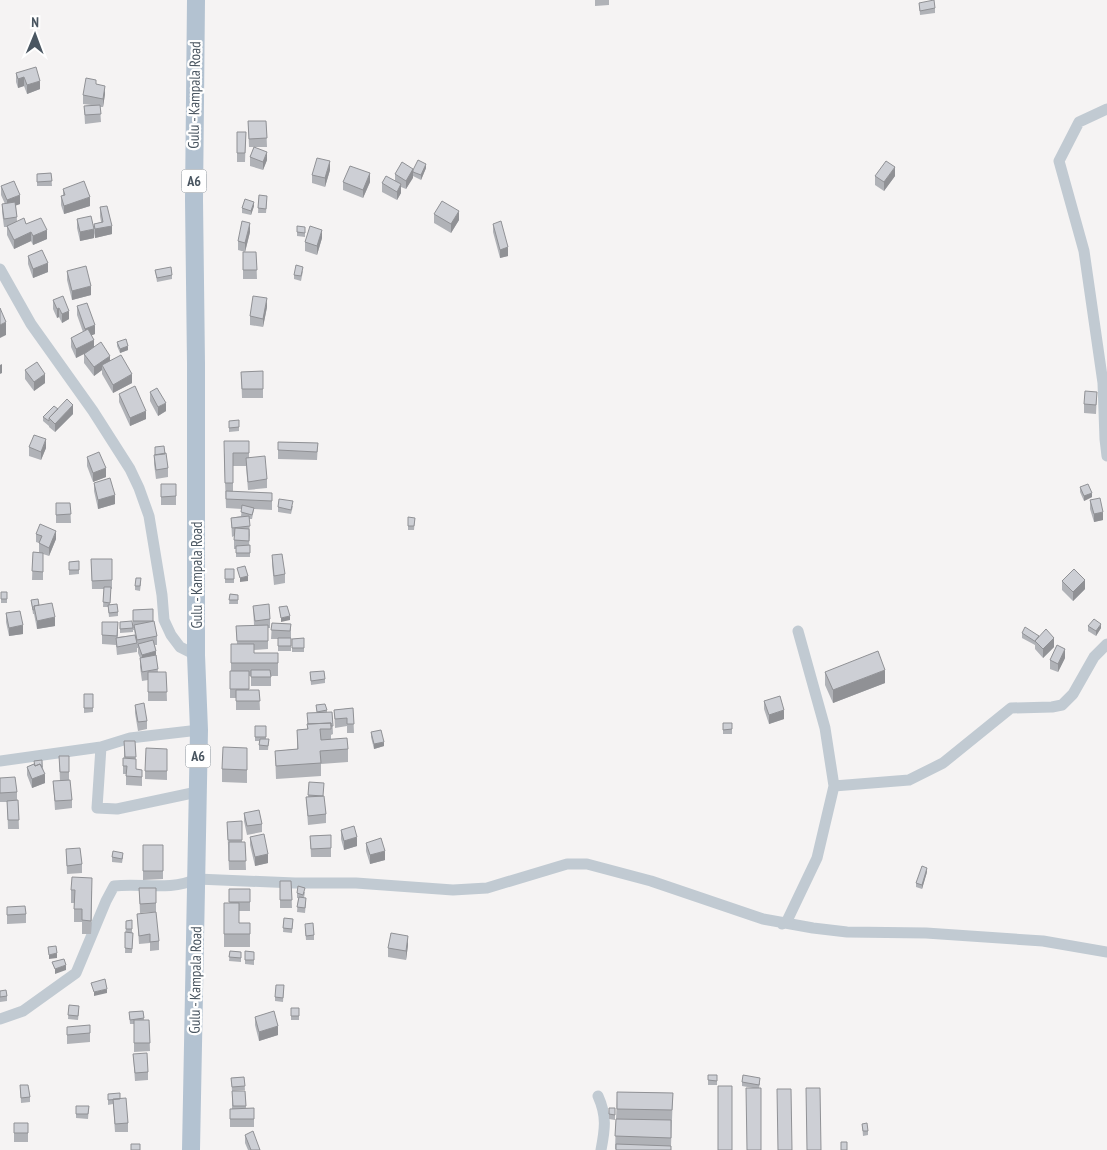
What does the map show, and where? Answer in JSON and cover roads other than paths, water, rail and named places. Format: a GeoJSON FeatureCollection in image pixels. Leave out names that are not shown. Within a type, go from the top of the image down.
{"type":"FeatureCollection","features":[{"type":"Feature","properties":{"kind":"main road","name":"Gulu - Kampala Road"},"geometry":{"type":"LineString","coordinates":[[191,1150],[199,730],[196,655],[194,200],[196,0]]}},
{"type":"Feature","properties":{"kind":"street"},"geometry":{"type":"LineString","coordinates":[[1107,109],[1080,122],[1059,161],[1084,251],[1103,383],[1107,456]]}},
{"type":"Feature","properties":{"kind":"street"},"geometry":{"type":"LineString","coordinates":[[0,269],[31,324],[93,411],[130,469],[149,516],[162,595],[164,620],[171,635],[180,647],[196,655]]}},
{"type":"Feature","properties":{"kind":"street"},"geometry":{"type":"LineString","coordinates":[[784,924],[817,858],[834,786],[825,728],[798,631]]}},
{"type":"Feature","properties":{"kind":"street"},"geometry":{"type":"LineString","coordinates":[[834,786],[909,780],[943,763],[1011,708],[1052,708],[1062,705],[1074,694],[1094,657],[1107,644]]}},
{"type":"Feature","properties":{"kind":"street"},"geometry":{"type":"LineString","coordinates":[[0,761],[101,747],[130,738],[199,730]]}},
{"type":"Feature","properties":{"kind":"street"},"geometry":{"type":"LineString","coordinates":[[101,747],[97,808],[116,809],[197,792]]}},
{"type":"Feature","properties":{"kind":"street"},"geometry":{"type":"LineString","coordinates":[[0,1019],[23,1011],[76,973],[114,886],[173,886],[197,879],[295,883],[356,883],[453,890],[487,888],[567,864],[587,864],[651,881],[763,919],[784,924],[847,932],[926,934],[1043,941],[1107,952]]}},
{"type":"Feature","properties":{"kind":"street"},"geometry":{"type":"LineString","coordinates":[[598,1096],[603,1106],[606,1127],[601,1150]]}}]}
